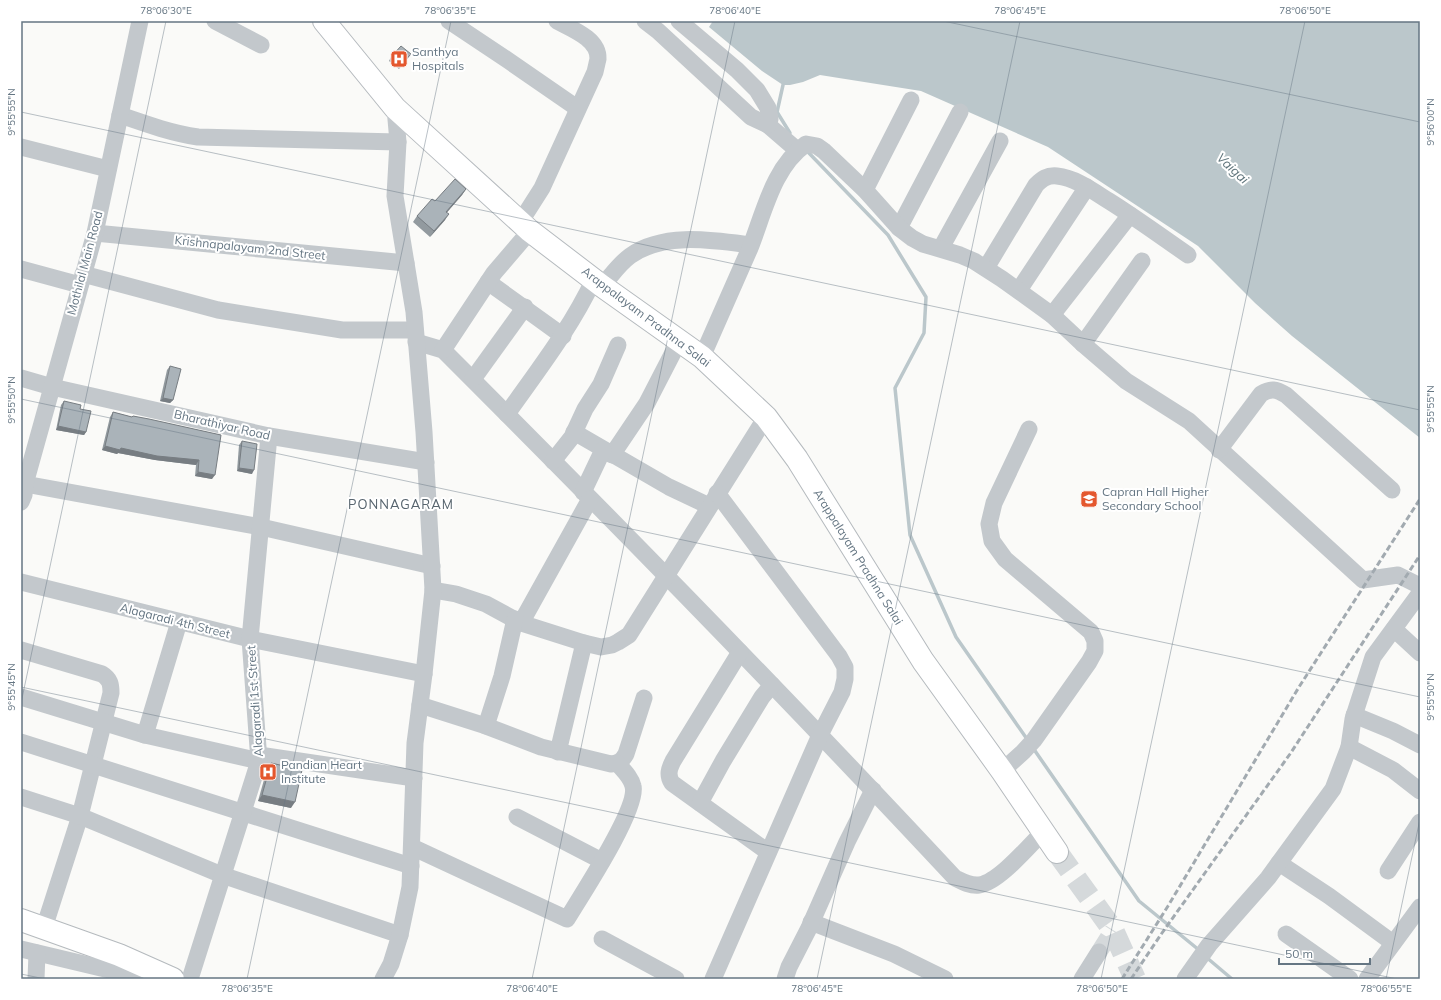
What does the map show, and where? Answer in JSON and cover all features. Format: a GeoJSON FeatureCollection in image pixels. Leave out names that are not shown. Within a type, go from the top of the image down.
{"type":"FeatureCollection","features":[{"type":"Feature","properties":{"kind":"main road","name":"Arappalayam Pradhna Salai"},"geometry":{"type":"LineString","coordinates":[[324,21],[395,108],[526,226],[598,282],[702,357],[766,416],[797,459],[923,661],[1002,771],[1057,852]]}},
{"type":"Feature","properties":{"kind":"main road"},"geometry":{"type":"LineString","coordinates":[[21,920],[119,955],[172,979]]}},
{"type":"Feature","properties":{"kind":"street"},"geometry":{"type":"LineString","coordinates":[[215,21],[261,45]]}},
{"type":"Feature","properties":{"kind":"street"},"geometry":{"type":"LineString","coordinates":[[449,21],[577,108]]}},
{"type":"Feature","properties":{"kind":"street"},"geometry":{"type":"LineString","coordinates":[[443,350],[526,226],[577,108],[595,72],[598,59],[597,51],[593,44],[584,36],[558,21]]}},
{"type":"Feature","properties":{"kind":"street"},"geometry":{"type":"LineString","coordinates":[[645,21],[658,31],[751,116],[768,125],[801,148],[817,146],[824,151],[865,190],[899,228],[912,238],[923,244],[941,248],[960,255],[986,268],[1019,290],[1052,315],[1126,381],[1188,421],[1363,580],[1398,575],[1420,586]]}},
{"type":"Feature","properties":{"kind":"street"},"geometry":{"type":"LineString","coordinates":[[679,21],[737,70],[757,90],[768,108],[770,119],[768,125]]}},
{"type":"Feature","properties":{"kind":"street","name":"Mothilal Main Road"},"geometry":{"type":"LineString","coordinates":[[23,494],[95,233],[138,22]]}},
{"type":"Feature","properties":{"kind":"street"},"geometry":{"type":"LineString","coordinates":[[865,190],[911,100]]}},
{"type":"Feature","properties":{"kind":"street"},"geometry":{"type":"LineString","coordinates":[[383,979],[391,964],[400,935],[410,887],[415,743],[433,590],[426,462],[414,312],[395,196],[398,142],[395,108]]}},
{"type":"Feature","properties":{"kind":"street"},"geometry":{"type":"LineString","coordinates":[[899,228],[960,112]]}},
{"type":"Feature","properties":{"kind":"street"},"geometry":{"type":"LineString","coordinates":[[120,115],[169,131],[198,137],[398,142]]}},
{"type":"Feature","properties":{"kind":"street"},"geometry":{"type":"LineString","coordinates":[[941,248],[1000,141]]}},
{"type":"Feature","properties":{"kind":"street"},"geometry":{"type":"LineString","coordinates":[[21,147],[108,169]]}},
{"type":"Feature","properties":{"kind":"street"},"geometry":{"type":"LineString","coordinates":[[702,357],[780,173],[801,148]]}},
{"type":"Feature","properties":{"kind":"street"},"geometry":{"type":"LineString","coordinates":[[986,268],[1036,185],[1044,177],[1056,176],[1070,179],[1087,187],[1188,255]]}},
{"type":"Feature","properties":{"kind":"street"},"geometry":{"type":"LineString","coordinates":[[1019,290],[1087,187]]}},
{"type":"Feature","properties":{"kind":"street"},"geometry":{"type":"LineString","coordinates":[[1052,315],[1130,215]]}},
{"type":"Feature","properties":{"kind":"street","name":"Krishnapalayam 2nd Street"},"geometry":{"type":"LineString","coordinates":[[95,233],[406,263]]}},
{"type":"Feature","properties":{"kind":"street"},"geometry":{"type":"LineString","coordinates":[[507,414],[563,336],[584,301],[598,282],[630,256],[650,246],[678,240],[710,239],[750,245]]}},
{"type":"Feature","properties":{"kind":"street"},"geometry":{"type":"LineString","coordinates":[[1083,344],[1142,262]]}},
{"type":"Feature","properties":{"kind":"street"},"geometry":{"type":"LineString","coordinates":[[21,268],[82,279],[218,310],[342,330],[416,336],[443,350],[666,575],[956,878],[967,884],[978,886],[988,884],[1001,874],[1043,832]]}},
{"type":"Feature","properties":{"kind":"street"},"geometry":{"type":"LineString","coordinates":[[488,282],[563,336]]}},
{"type":"Feature","properties":{"kind":"street"},"geometry":{"type":"LineString","coordinates":[[472,379],[524,307]]}},
{"type":"Feature","properties":{"kind":"street"},"geometry":{"type":"LineString","coordinates":[[486,726],[518,621],[587,495],[608,452],[647,403],[679,341]]}},
{"type":"Feature","properties":{"kind":"street"},"geometry":{"type":"LineString","coordinates":[[553,461],[574,432],[601,384],[618,345]]}},
{"type":"Feature","properties":{"kind":"street","name":"Bharathiyar Road"},"geometry":{"type":"LineString","coordinates":[[21,378],[52,387],[270,436],[426,462]]}},
{"type":"Feature","properties":{"kind":"street"},"geometry":{"type":"LineString","coordinates":[[1220,450],[1261,394],[1267,390],[1274,389],[1286,395],[1392,490]]}},
{"type":"Feature","properties":{"kind":"street"},"geometry":{"type":"LineString","coordinates":[[433,590],[456,594],[486,604],[518,621],[584,643],[601,647],[618,642],[629,635],[766,416]]}},
{"type":"Feature","properties":{"kind":"street"},"geometry":{"type":"LineString","coordinates":[[1002,771],[1028,746],[1089,662],[1095,651],[1095,641],[1091,632],[1005,559],[992,541],[989,524],[994,503],[1029,429]]}},
{"type":"Feature","properties":{"kind":"street"},"geometry":{"type":"LineString","coordinates":[[574,432],[669,487],[713,499],[839,656],[845,667],[845,678],[842,692],[820,735],[713,979]]}},
{"type":"Feature","properties":{"kind":"street","name":"Alagaradi 1st Street"},"geometry":{"type":"LineString","coordinates":[[190,979],[259,758],[250,639],[270,436]]}},
{"type":"Feature","properties":{"kind":"street"},"geometry":{"type":"LineString","coordinates":[[23,494],[261,527],[432,566]]}},
{"type":"Feature","properties":{"kind":"street","name":"Alagaradi 4th Street"},"geometry":{"type":"LineString","coordinates":[[21,582],[250,639],[424,674]]}},
{"type":"Feature","properties":{"kind":"street"},"geometry":{"type":"LineString","coordinates":[[1185,979],[1209,945],[1268,878],[1333,789],[1349,747],[1354,715],[1373,657],[1420,593]]}},
{"type":"Feature","properties":{"kind":"street"},"geometry":{"type":"LineString","coordinates":[[145,735],[179,622]]}},
{"type":"Feature","properties":{"kind":"street"},"geometry":{"type":"LineString","coordinates":[[1394,629],[1420,653]]}},
{"type":"Feature","properties":{"kind":"street"},"geometry":{"type":"LineString","coordinates":[[558,752],[584,643]]}},
{"type":"Feature","properties":{"kind":"street"},"geometry":{"type":"LineString","coordinates":[[21,650],[102,674],[107,678],[111,685],[111,693],[80,816],[44,928]]}},
{"type":"Feature","properties":{"kind":"street"},"geometry":{"type":"LineString","coordinates":[[740,652],[673,761],[668,773],[672,783],[768,852]]}},
{"type":"Feature","properties":{"kind":"street"},"geometry":{"type":"LineString","coordinates":[[700,803],[723,761],[762,697],[772,685]]}},
{"type":"Feature","properties":{"kind":"street"},"geometry":{"type":"LineString","coordinates":[[21,697],[145,735],[259,758],[414,778]]}},
{"type":"Feature","properties":{"kind":"street"},"geometry":{"type":"LineString","coordinates":[[420,705],[486,726],[524,741],[558,752],[611,764],[622,761],[626,754],[644,698]]}},
{"type":"Feature","properties":{"kind":"street"},"geometry":{"type":"LineString","coordinates":[[1354,715],[1394,731],[1420,745]]}},
{"type":"Feature","properties":{"kind":"street"},"geometry":{"type":"LineString","coordinates":[[21,742],[411,866]]}},
{"type":"Feature","properties":{"kind":"street"},"geometry":{"type":"LineString","coordinates":[[1349,747],[1393,770],[1420,791]]}},
{"type":"Feature","properties":{"kind":"street"},"geometry":{"type":"LineString","coordinates":[[412,847],[567,919],[602,862],[628,812],[633,798],[633,786],[627,774],[617,763]]}},
{"type":"Feature","properties":{"kind":"street"},"geometry":{"type":"LineString","coordinates":[[785,979],[789,967],[847,842],[873,790]]}},
{"type":"Feature","properties":{"kind":"street"},"geometry":{"type":"LineString","coordinates":[[21,797],[80,816],[222,875],[400,935]]}},
{"type":"Feature","properties":{"kind":"street"},"geometry":{"type":"LineString","coordinates":[[517,817],[602,862]]}},
{"type":"Feature","properties":{"kind":"street"},"geometry":{"type":"LineString","coordinates":[[1388,871],[1420,822]]}},
{"type":"Feature","properties":{"kind":"street"},"geometry":{"type":"LineString","coordinates":[[1279,863],[1329,896],[1393,943]]}},
{"type":"Feature","properties":{"kind":"street"},"geometry":{"type":"LineString","coordinates":[[1367,979],[1420,906]]}},
{"type":"Feature","properties":{"kind":"street"},"geometry":{"type":"LineString","coordinates":[[811,922],[894,954],[945,979]]}},
{"type":"Feature","properties":{"kind":"street"},"geometry":{"type":"LineString","coordinates":[[1286,934],[1350,979]]}},
{"type":"Feature","properties":{"kind":"street"},"geometry":{"type":"LineString","coordinates":[[602,939],[676,979]]}},
{"type":"Feature","properties":{"kind":"street"},"geometry":{"type":"LineString","coordinates":[[36,979],[29,951],[122,973],[134,979]]}},
{"type":"Feature","properties":{"kind":"street"},"geometry":{"type":"LineString","coordinates":[[1082,979],[1099,952]]}},
{"type":"Feature","properties":{"kind":"water","name":"Vaigai"},"geometry":{"type":"Polygon","coordinates":[[[713,21],[1420,21],[1420,438],[1292,336],[1255,303],[1198,246],[1048,147],[921,91],[820,75],[803,82],[783,85],[762,71],[709,27],[713,21]]]}},
{"type":"Feature","properties":{"kind":"building"},"geometry":{"type":"Polygon","coordinates":[[[401,46],[411,54],[401,65],[391,57],[401,46]]]}},
{"type":"Feature","properties":{"kind":"building"},"geometry":{"type":"Polygon","coordinates":[[[455,179],[466,189],[446,212],[449,214],[434,231],[417,216],[432,199],[435,201],[455,179]]]}},
{"type":"Feature","properties":{"kind":"building"},"geometry":{"type":"Polygon","coordinates":[[[170,366],[181,369],[173,400],[163,398],[170,366]]]}},
{"type":"Feature","properties":{"kind":"building"},"geometry":{"type":"Polygon","coordinates":[[[64,401],[81,405],[80,409],[91,411],[86,432],[58,426],[64,401]]]}},
{"type":"Feature","properties":{"kind":"building"},"geometry":{"type":"Polygon","coordinates":[[[113,412],[221,435],[215,475],[198,472],[199,460],[157,456],[105,446],[113,412]]]}},
{"type":"Feature","properties":{"kind":"building"},"geometry":{"type":"Polygon","coordinates":[[[242,441],[257,444],[254,470],[239,468],[242,441]]]}},
{"type":"Feature","properties":{"kind":"building"},"geometry":{"type":"Polygon","coordinates":[[[271,763],[302,770],[295,802],[262,795],[271,763]]]}},
{"type":"Feature","properties":{"kind":"waterway"},"geometry":{"type":"LineString","coordinates":[[783,85],[777,112],[790,133]]}},
{"type":"Feature","properties":{"kind":"waterway"},"geometry":{"type":"LineString","coordinates":[[807,151],[888,235],[926,297],[924,333],[895,388],[910,535],[956,637],[1027,739]]}},
{"type":"Feature","properties":{"kind":"waterway"},"geometry":{"type":"LineString","coordinates":[[1033,748],[1139,901],[1199,950]]}},
{"type":"Feature","properties":{"kind":"waterway"},"geometry":{"type":"LineString","coordinates":[[1206,957],[1232,979]]}},
{"type":"Feature","properties":{"kind":"tunnel"},"geometry":{"type":"LineString","coordinates":[[1057,852],[1113,930],[1135,979]]}},
{"type":"Feature","properties":{"kind":"tunnel"},"geometry":{"type":"LineString","coordinates":[[1099,952],[1113,930]]}},
{"type":"Feature","properties":{"kind":"railway"},"geometry":{"type":"LineString","coordinates":[[1122,979],[1168,906],[1299,687],[1420,499]]}},
{"type":"Feature","properties":{"kind":"railway"},"geometry":{"type":"LineString","coordinates":[[1131,979],[1162,933],[1290,754],[1420,555]]}},
{"type":"Feature","properties":{"kind":"place","name":"Santhya Hospitals"},"geometry":{"type":"Point","coordinates":[399,59]}},
{"type":"Feature","properties":{"kind":"place","name":"Capran Hall Higher Secondary School"},"geometry":{"type":"Point","coordinates":[1089,499]}},
{"type":"Feature","properties":{"kind":"place","name":"Pandian Heart Institute"},"geometry":{"type":"Point","coordinates":[268,772]}},
{"type":"Feature","properties":{"kind":"district","name":"PONNAGARAM"},"geometry":{"type":"Point","coordinates":[401,504]}}]}
